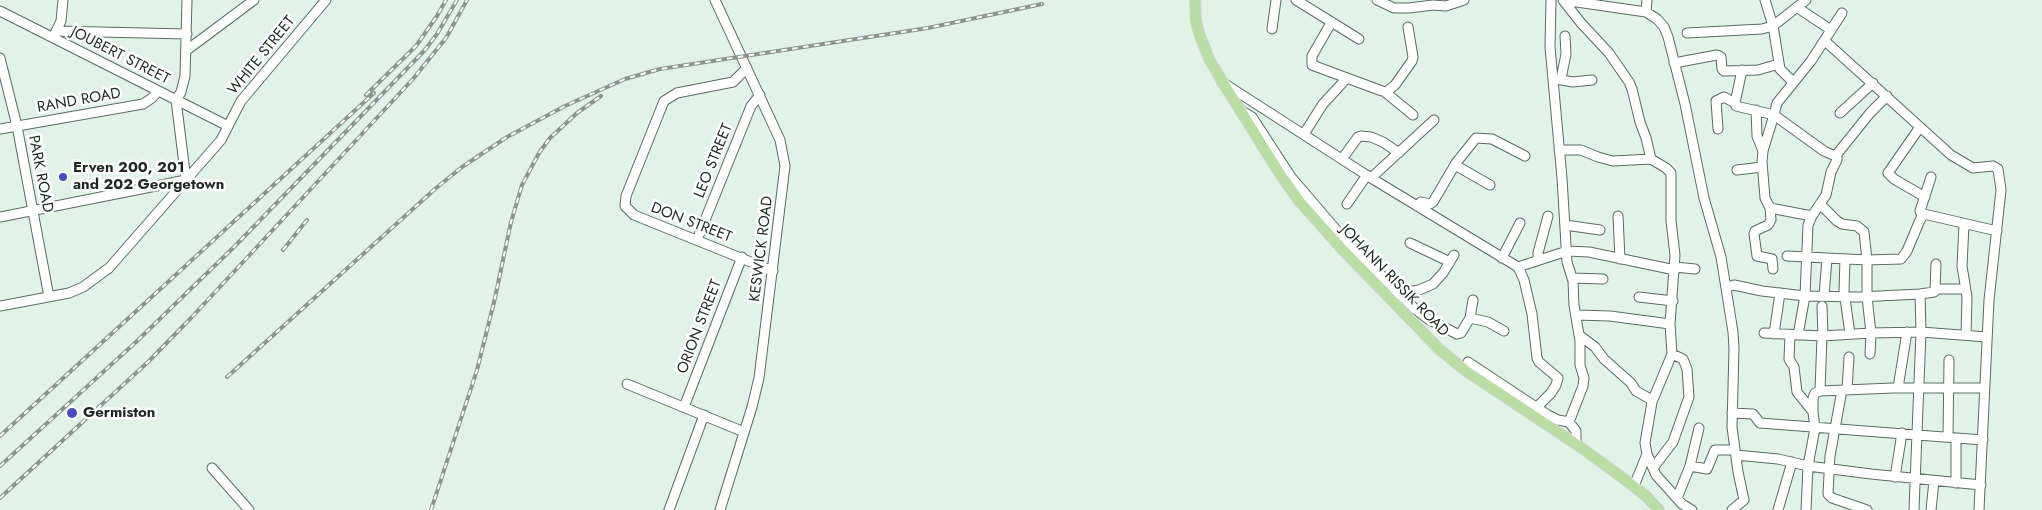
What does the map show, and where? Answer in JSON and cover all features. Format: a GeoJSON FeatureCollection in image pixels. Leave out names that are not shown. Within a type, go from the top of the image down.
{"type":"FeatureCollection","features":[{"type":"Feature","properties":{"kind":"main road"},"geometry":{"type":"LineString","coordinates":[[1188,0],[1196,21]]}},
{"type":"Feature","properties":{"kind":"main road","name":"JOHANN RISSIK ROAD"},"geometry":{"type":"LineString","coordinates":[[1195,0],[1196,21],[1209,59],[1238,109],[1300,202],[1386,296],[1439,349],[1466,371],[1576,444],[1634,486],[1658,510]]}},
{"type":"Feature","properties":{"kind":"street"},"geometry":{"type":"LineString","coordinates":[[63,0],[61,21],[55,34],[187,34]]}},
{"type":"Feature","properties":{"kind":"street"},"geometry":{"type":"LineString","coordinates":[[0,217],[186,180],[176,100],[184,84],[187,50],[187,0]]}},
{"type":"Feature","properties":{"kind":"street"},"geometry":{"type":"LineString","coordinates":[[187,50],[254,0]]}},
{"type":"Feature","properties":{"kind":"street","name":"WHITE STREET"},"geometry":{"type":"LineString","coordinates":[[0,306],[49,297],[80,288],[109,268],[221,140],[241,101],[326,0]]}},
{"type":"Feature","properties":{"kind":"street","name":"KESWICK ROAD"},"geometry":{"type":"LineString","coordinates":[[715,0],[780,140],[785,166],[759,378],[720,510]]}},
{"type":"Feature","properties":{"kind":"street"},"geometry":{"type":"LineString","coordinates":[[1272,29],[1276,0]]}},
{"type":"Feature","properties":{"kind":"street"},"geometry":{"type":"LineString","coordinates":[[1296,0],[1359,39]]}},
{"type":"Feature","properties":{"kind":"street"},"geometry":{"type":"LineString","coordinates":[[1377,0],[1394,8],[1446,6],[1450,2],[1464,0]]}},
{"type":"Feature","properties":{"kind":"street"},"geometry":{"type":"LineString","coordinates":[[1551,0],[1550,47],[1557,79],[1559,150],[1567,251],[1579,335],[1580,365],[1584,381],[1569,422]]}},
{"type":"Feature","properties":{"kind":"street"},"geometry":{"type":"LineString","coordinates":[[1563,0],[1619,4],[1646,12],[1657,19],[1664,27],[1685,104],[1704,198],[1721,257],[1727,287],[1734,348],[1732,413],[1735,452],[1745,505],[1732,510]]}},
{"type":"Feature","properties":{"kind":"street"},"geometry":{"type":"LineString","coordinates":[[1563,0],[1609,53],[1629,82],[1651,159]]}},
{"type":"Feature","properties":{"kind":"street"},"geometry":{"type":"LineString","coordinates":[[1646,12],[1647,0]]}},
{"type":"Feature","properties":{"kind":"street"},"geometry":{"type":"LineString","coordinates":[[1765,0],[1773,26],[1780,69],[1793,82]]}},
{"type":"Feature","properties":{"kind":"street"},"geometry":{"type":"LineString","coordinates":[[1687,33],[1762,29],[1773,26],[1806,0]]}},
{"type":"Feature","properties":{"kind":"street"},"geometry":{"type":"LineString","coordinates":[[1798,8],[1831,30]]}},
{"type":"Feature","properties":{"kind":"street","name":"JOUBERT STREET"},"geometry":{"type":"LineString","coordinates":[[0,11],[55,34],[158,91],[228,126]]}},
{"type":"Feature","properties":{"kind":"street"},"geometry":{"type":"LineString","coordinates":[[1773,269],[1772,259],[1757,256],[1754,234],[1755,231],[1769,224],[1770,208],[1765,198],[1762,167],[1763,151],[1777,104],[1825,41],[1842,13]]}},
{"type":"Feature","properties":{"kind":"street"},"geometry":{"type":"LineString","coordinates":[[1331,23],[1312,56],[1312,64],[1346,79],[1385,92],[1413,115]]}},
{"type":"Feature","properties":{"kind":"street"},"geometry":{"type":"LineString","coordinates":[[1385,92],[1394,85],[1412,61],[1408,27]]}},
{"type":"Feature","properties":{"kind":"street"},"geometry":{"type":"LineString","coordinates":[[1557,79],[1566,54],[1566,36]]}},
{"type":"Feature","properties":{"kind":"street"},"geometry":{"type":"LineString","coordinates":[[1825,41],[1951,155],[1973,168],[1993,166],[1998,169],[2001,184],[1989,300],[1979,510]]}},
{"type":"Feature","properties":{"kind":"street"},"geometry":{"type":"LineString","coordinates":[[1674,63],[1718,55],[1721,57],[1724,71],[1758,70],[1779,64]]}},
{"type":"Feature","properties":{"kind":"street","name":"PARK ROAD"},"geometry":{"type":"LineString","coordinates":[[0,58],[17,126],[49,297]]}},
{"type":"Feature","properties":{"kind":"street","name":"DON STREET"},"geometry":{"type":"LineString","coordinates":[[747,68],[733,82],[677,93],[667,98],[662,104],[626,196],[625,206],[634,215],[773,271]]}},
{"type":"Feature","properties":{"kind":"street"},"geometry":{"type":"LineString","coordinates":[[1735,103],[1742,70]]}},
{"type":"Feature","properties":{"kind":"street"},"geometry":{"type":"LineString","coordinates":[[1304,134],[1323,104],[1346,79]]}},
{"type":"Feature","properties":{"kind":"street"},"geometry":{"type":"LineString","coordinates":[[1557,79],[1573,82],[1592,80]]}},
{"type":"Feature","properties":{"kind":"street"},"geometry":{"type":"LineString","coordinates":[[1222,81],[1369,176],[1518,267],[1524,280],[1532,314],[1537,358],[1558,378],[1551,393],[1536,408]]}},
{"type":"Feature","properties":{"kind":"street"},"geometry":{"type":"LineString","coordinates":[[1840,113],[1873,83]]}},
{"type":"Feature","properties":{"kind":"street","name":"RAND ROAD"},"geometry":{"type":"LineString","coordinates":[[0,129],[142,104],[152,98],[158,91]]}},
{"type":"Feature","properties":{"kind":"street","name":"LEO STREET"},"geometry":{"type":"LineString","coordinates":[[697,240],[751,106],[760,95]]}},
{"type":"Feature","properties":{"kind":"street"},"geometry":{"type":"LineString","coordinates":[[1813,412],[1797,392],[1794,367],[1789,359],[1805,296],[1808,225],[1826,195],[1831,172],[1838,160],[1837,154],[1870,113],[1887,96]]}},
{"type":"Feature","properties":{"kind":"street"},"geometry":{"type":"LineString","coordinates":[[1718,129],[1716,100],[1724,97],[1735,103],[1736,106],[1774,116],[1824,151],[1829,154],[1837,154]]}},
{"type":"Feature","properties":{"kind":"street"},"geometry":{"type":"LineString","coordinates":[[1238,109],[1252,117],[1291,177],[1339,233],[1415,309],[1428,319],[1457,334],[1461,333],[1470,318],[1473,300]]}},
{"type":"Feature","properties":{"kind":"street"},"geometry":{"type":"LineString","coordinates":[[1756,110],[1757,136],[1763,151]]}},
{"type":"Feature","properties":{"kind":"street"},"geometry":{"type":"LineString","coordinates":[[1347,204],[1369,176],[1399,153],[1434,120]]}},
{"type":"Feature","properties":{"kind":"street"},"geometry":{"type":"LineString","coordinates":[[1920,127],[1888,173],[1894,179],[1925,197]]}},
{"type":"Feature","properties":{"kind":"street"},"geometry":{"type":"LineString","coordinates":[[1342,159],[1358,137],[1362,136],[1371,137],[1383,142],[1399,153]]}},
{"type":"Feature","properties":{"kind":"street"},"geometry":{"type":"LineString","coordinates":[[1417,206],[1421,202],[1430,204],[1434,202],[1455,165],[1476,138],[1492,139],[1525,156]]}},
{"type":"Feature","properties":{"kind":"street"},"geometry":{"type":"LineString","coordinates":[[1559,150],[1581,150],[1613,161],[1651,159],[1669,170],[1672,178],[1671,221],[1675,255],[1670,324],[1672,354],[1668,368],[1652,400],[1645,443],[1647,454],[1656,475],[1677,498],[1692,510]]}},
{"type":"Feature","properties":{"kind":"street"},"geometry":{"type":"LineString","coordinates":[[1455,165],[1490,185]]}},
{"type":"Feature","properties":{"kind":"street"},"geometry":{"type":"LineString","coordinates":[[1738,170],[1762,167]]}},
{"type":"Feature","properties":{"kind":"street"},"geometry":{"type":"LineString","coordinates":[[1787,256],[1894,260],[1904,256],[1922,216],[1920,212],[1931,177]]}},
{"type":"Feature","properties":{"kind":"street"},"geometry":{"type":"LineString","coordinates":[[1820,204],[1837,221],[1842,224],[1858,226],[1864,232],[1867,260],[1870,354]]}},
{"type":"Feature","properties":{"kind":"street"},"geometry":{"type":"LineString","coordinates":[[1770,208],[1812,216]]}},
{"type":"Feature","properties":{"kind":"street"},"geometry":{"type":"LineString","coordinates":[[1922,216],[1931,215],[1997,231]]}},
{"type":"Feature","properties":{"kind":"street"},"geometry":{"type":"LineString","coordinates":[[1538,260],[1538,253],[1548,216]]}},
{"type":"Feature","properties":{"kind":"street"},"geometry":{"type":"LineString","coordinates":[[1618,216],[1620,259]]}},
{"type":"Feature","properties":{"kind":"street"},"geometry":{"type":"LineString","coordinates":[[1502,258],[1520,223]]}},
{"type":"Feature","properties":{"kind":"street"},"geometry":{"type":"LineString","coordinates":[[1964,224],[1962,266],[1967,297],[1966,335]]}},
{"type":"Feature","properties":{"kind":"street"},"geometry":{"type":"LineString","coordinates":[[1565,225],[1600,230]]}},
{"type":"Feature","properties":{"kind":"street"},"geometry":{"type":"LineString","coordinates":[[1386,296],[1427,288],[1438,279],[1452,258],[1410,243]]}},
{"type":"Feature","properties":{"kind":"street"},"geometry":{"type":"LineString","coordinates":[[1518,267],[1567,251],[1589,252],[1675,269],[1695,270]]}},
{"type":"Feature","properties":{"kind":"street","name":"ORION STREET"},"geometry":{"type":"LineString","coordinates":[[684,407],[742,257]]}},
{"type":"Feature","properties":{"kind":"street"},"geometry":{"type":"LineString","coordinates":[[1824,296],[1827,258]]}},
{"type":"Feature","properties":{"kind":"street"},"geometry":{"type":"LineString","coordinates":[[1845,259],[1845,296],[1850,334]]}},
{"type":"Feature","properties":{"kind":"street"},"geometry":{"type":"LineString","coordinates":[[1934,291],[1936,264]]}},
{"type":"Feature","properties":{"kind":"street"},"geometry":{"type":"LineString","coordinates":[[1572,278],[1603,279]]}},
{"type":"Feature","properties":{"kind":"street"},"geometry":{"type":"LineString","coordinates":[[1727,287],[1734,285],[1746,289],[1805,296],[1867,297],[1920,294],[1937,289],[1965,289]]}},
{"type":"Feature","properties":{"kind":"street"},"geometry":{"type":"LineString","coordinates":[[1774,334],[1780,293]]}},
{"type":"Feature","properties":{"kind":"street"},"geometry":{"type":"LineString","coordinates":[[1914,510],[1921,332],[1920,294]]}},
{"type":"Feature","properties":{"kind":"street"},"geometry":{"type":"LineString","coordinates":[[1638,297],[1673,301]]}},
{"type":"Feature","properties":{"kind":"street"},"geometry":{"type":"LineString","coordinates":[[1820,391],[1823,336],[1822,306]]}},
{"type":"Feature","properties":{"kind":"street"},"geometry":{"type":"LineString","coordinates":[[1576,315],[1610,316],[1670,324]]}},
{"type":"Feature","properties":{"kind":"street"},"geometry":{"type":"LineString","coordinates":[[1470,318],[1488,322],[1504,331]]}},
{"type":"Feature","properties":{"kind":"street"},"geometry":{"type":"LineString","coordinates":[[1764,332],[1823,336],[1870,332],[1921,332],[1987,337]]}},
{"type":"Feature","properties":{"kind":"street"},"geometry":{"type":"LineString","coordinates":[[1898,388],[1907,332]]}},
{"type":"Feature","properties":{"kind":"street"},"geometry":{"type":"LineString","coordinates":[[1579,335],[1592,343],[1604,359],[1631,383],[1636,391],[1652,400]]}},
{"type":"Feature","properties":{"kind":"street"},"geometry":{"type":"LineString","coordinates":[[1653,468],[1673,442],[1689,397],[1687,369],[1683,359],[1672,354]]}},
{"type":"Feature","properties":{"kind":"street"},"geometry":{"type":"LineString","coordinates":[[1849,357],[1845,390],[1830,456],[1829,496],[1867,510]]}},
{"type":"Feature","properties":{"kind":"street"},"geometry":{"type":"LineString","coordinates":[[1949,360],[1947,388],[1956,483]]}},
{"type":"Feature","properties":{"kind":"street"},"geometry":{"type":"LineString","coordinates":[[1468,362],[1536,408],[1558,420],[1569,422],[1576,432],[1576,444]]}},
{"type":"Feature","properties":{"kind":"street"},"geometry":{"type":"LineString","coordinates":[[627,384],[744,432]]}},
{"type":"Feature","properties":{"kind":"street"},"geometry":{"type":"LineString","coordinates":[[1806,510],[1808,466],[1815,428],[1813,412],[1815,393],[1820,391],[1898,388],[1984,388]]}},
{"type":"Feature","properties":{"kind":"street"},"geometry":{"type":"LineString","coordinates":[[1732,413],[1753,414],[1760,423],[1983,440]]}},
{"type":"Feature","properties":{"kind":"street"},"geometry":{"type":"LineString","coordinates":[[669,510],[704,415]]}},
{"type":"Feature","properties":{"kind":"street"},"geometry":{"type":"LineString","coordinates":[[1677,498],[1690,466],[1699,428]]}},
{"type":"Feature","properties":{"kind":"street"},"geometry":{"type":"LineString","coordinates":[[1895,477],[1902,433]]}},
{"type":"Feature","properties":{"kind":"street"},"geometry":{"type":"LineString","coordinates":[[1690,466],[1707,469],[1715,450],[1808,466],[1981,485]]}},
{"type":"Feature","properties":{"kind":"street"},"geometry":{"type":"LineString","coordinates":[[1634,486],[1647,454]]}},
{"type":"Feature","properties":{"kind":"street"},"geometry":{"type":"LineString","coordinates":[[1778,510],[1792,462]]}},
{"type":"Feature","properties":{"kind":"street"},"geometry":{"type":"LineString","coordinates":[[212,468],[249,510]]}},
{"type":"Feature","properties":{"kind":"street"},"geometry":{"type":"LineString","coordinates":[[1931,510],[1934,481]]}},
{"type":"Feature","properties":{"kind":"railway"},"geometry":{"type":"LineString","coordinates":[[366,95],[416,46],[446,0]]}},
{"type":"Feature","properties":{"kind":"railway"},"geometry":{"type":"LineString","coordinates":[[0,466],[136,342],[235,246],[424,51],[437,34],[457,0]]}},
{"type":"Feature","properties":{"kind":"railway"},"geometry":{"type":"LineString","coordinates":[[0,498],[148,362],[191,318],[413,79],[446,38],[467,0]]}},
{"type":"Feature","properties":{"kind":"railway"},"geometry":{"type":"LineString","coordinates":[[227,377],[435,189],[462,167],[507,137],[565,106],[625,79],[660,69],[928,28],[1042,4]]}},
{"type":"Feature","properties":{"kind":"railway"},"geometry":{"type":"LineString","coordinates":[[0,436],[374,93]]}},
{"type":"Feature","properties":{"kind":"railway"},"geometry":{"type":"LineString","coordinates":[[431,510],[477,370],[511,222],[522,185],[539,153],[550,138],[577,113],[601,96]]}},
{"type":"Feature","properties":{"kind":"railway"},"geometry":{"type":"LineString","coordinates":[[283,250],[307,220]]}},
{"type":"Feature","properties":{"kind":"place","name":"Erven 200, 201 and 202 Georgetown"},"geometry":{"type":"Point","coordinates":[63,177]}},
{"type":"Feature","properties":{"kind":"place","name":"Germiston"},"geometry":{"type":"Point","coordinates":[72,413]}}]}
